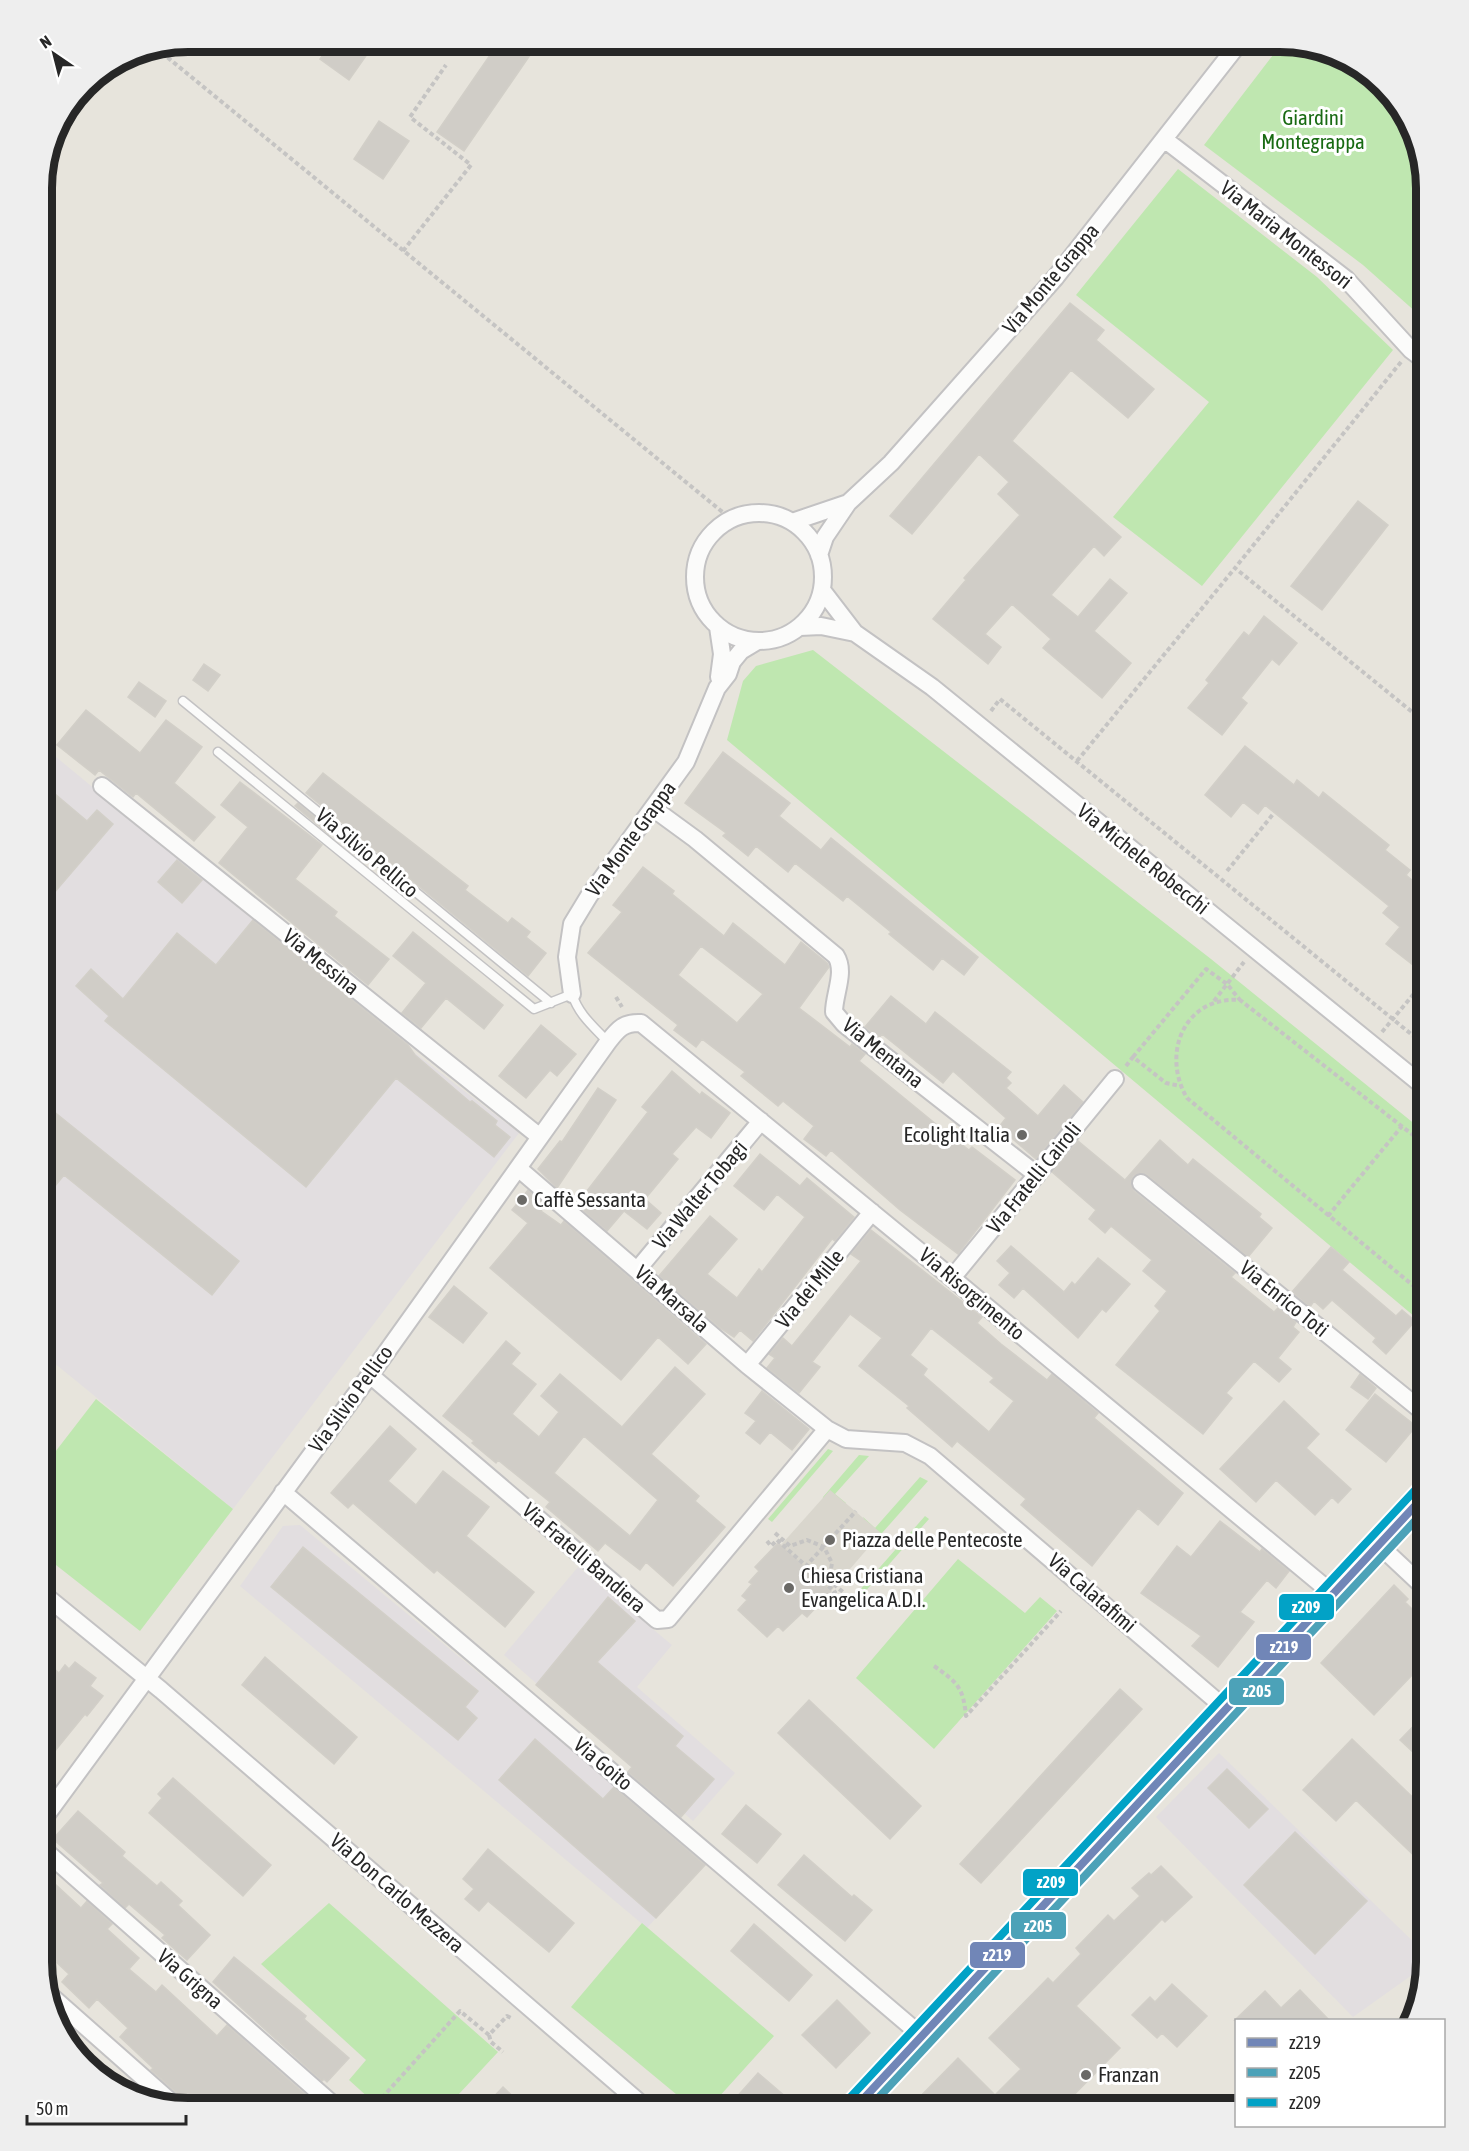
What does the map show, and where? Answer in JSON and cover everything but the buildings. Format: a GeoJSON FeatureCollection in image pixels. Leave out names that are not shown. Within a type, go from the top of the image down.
{"type":"FeatureCollection","features":[{"type":"Feature","properties":{"kind":"street","name":"Via Monte Grappa"},"geometry":{"type":"LineString","coordinates":[[819,555],[825,537],[848,503],[891,463],[1055,278],[1231,53]]}},
{"type":"Feature","properties":{"kind":"street","name":"Via Maria Montessori"},"geometry":{"type":"LineString","coordinates":[[1164,139],[1346,279],[1417,354]]}},
{"type":"Feature","properties":{"kind":"street","name":"Via Monte Grappa"},"geometry":{"type":"LineString","coordinates":[[792,522],[848,503]]}},
{"type":"Feature","properties":{"kind":"street"},"geometry":{"type":"LineString","coordinates":[[752,513],[773,514],[792,522],[809,536],[819,555],[823,573],[822,590],[814,610],[800,627],[772,640],[756,642],[730,635],[718,627],[704,611],[696,591],[695,570],[701,549],[713,532],[731,519],[752,513]]}},
{"type":"Feature","properties":{"kind":"street","name":"Via Michele Robecchi"},"geometry":{"type":"LineString","coordinates":[[822,590],[855,633],[932,687],[1417,1081]]}},
{"type":"Feature","properties":{"kind":"street","name":"Via Michele Robecchi"},"geometry":{"type":"LineString","coordinates":[[800,627],[821,626],[855,633]]}},
{"type":"Feature","properties":{"kind":"street","name":"Via Monte Grappa"},"geometry":{"type":"LineString","coordinates":[[572,994],[567,957],[572,924],[589,896],[686,762],[717,688],[722,654],[718,627]]}},
{"type":"Feature","properties":{"kind":"street","name":"Via Monte Grappa"},"geometry":{"type":"LineString","coordinates":[[717,688],[741,651],[756,642]]}},
{"type":"Feature","properties":{"kind":"street","name":"Via Messina"},"geometry":{"type":"LineString","coordinates":[[102,786],[540,1137]]}},
{"type":"Feature","properties":{"kind":"street","name":"Via Mentana"},"geometry":{"type":"LineString","coordinates":[[654,809],[695,838],[836,956],[840,962],[840,976],[834,1012],[843,1023],[1037,1175]]}},
{"type":"Feature","properties":{"kind":"street","name":"Via Risorgimento"},"geometry":{"type":"LineString","coordinates":[[608,1042],[619,1028],[629,1022],[641,1023],[1333,1594]]}},
{"type":"Feature","properties":{"kind":"street","name":"Via Silvio Pellico"},"geometry":{"type":"LineString","coordinates":[[52,1807],[370,1375],[608,1042]]}},
{"type":"Feature","properties":{"kind":"street","name":"Via Fratelli Cairoli"},"geometry":{"type":"LineString","coordinates":[[952,1278],[1115,1079]]}},
{"type":"Feature","properties":{"kind":"street","name":"Via Walter Tobagi"},"geometry":{"type":"LineString","coordinates":[[638,1269],[761,1121]]}},
{"type":"Feature","properties":{"kind":"street","name":"Via Marsala"},"geometry":{"type":"LineString","coordinates":[[518,1168],[747,1365],[827,1429]]}},
{"type":"Feature","properties":{"kind":"street","name":"Via Enrico Toti"},"geometry":{"type":"LineString","coordinates":[[1141,1183],[1417,1407]]}},
{"type":"Feature","properties":{"kind":"street","name":"Via dei Mille"},"geometry":{"type":"LineString","coordinates":[[747,1365],[872,1212]]}},
{"type":"Feature","properties":{"kind":"street","name":"Via Fratelli Bandiera"},"geometry":{"type":"LineString","coordinates":[[370,1375],[657,1620],[668,1619],[827,1429]]}},
{"type":"Feature","properties":{"kind":"street","name":"Via Calatafimi"},"geometry":{"type":"LineString","coordinates":[[827,1429],[846,1439],[905,1443],[930,1456],[1226,1709]]}},
{"type":"Feature","properties":{"kind":"street","name":"Via Goito"},"geometry":{"type":"LineString","coordinates":[[283,1492],[922,2036]]}},
{"type":"Feature","properties":{"kind":"street"},"geometry":{"type":"LineString","coordinates":[[864,2098],[1417,1504]]}},
{"type":"Feature","properties":{"kind":"street"},"geometry":{"type":"LineString","coordinates":[[1379,1545],[1417,1581]]}},
{"type":"Feature","properties":{"kind":"street","name":"Via Don Carlo Mezzera"},"geometry":{"type":"LineString","coordinates":[[52,1601],[147,1678],[634,2098]]}},
{"type":"Feature","properties":{"kind":"street","name":"Via Grigna"},"geometry":{"type":"LineString","coordinates":[[52,1857],[326,2098]]}},
{"type":"Feature","properties":{"kind":"street"},"geometry":{"type":"LineString","coordinates":[[59,2003],[165,2096]]}},
{"type":"Feature","properties":{"kind":"lane","name":"Via Silvio Pellico"},"geometry":{"type":"LineString","coordinates":[[183,701],[551,1003]]}},
{"type":"Feature","properties":{"kind":"lane","name":"Via Silvio Pellico"},"geometry":{"type":"LineString","coordinates":[[218,752],[534,1010],[572,994]]}},
{"type":"Feature","properties":{"kind":"lane"},"geometry":{"type":"LineString","coordinates":[[572,994],[577,1008],[587,1022],[608,1042]]}},
{"type":"Feature","properties":{"kind":"path"},"geometry":{"type":"LineString","coordinates":[[165,55],[731,519]]}},
{"type":"Feature","properties":{"kind":"path"},"geometry":{"type":"LineString","coordinates":[[404,251],[471,165],[410,117],[446,64]]}},
{"type":"Feature","properties":{"kind":"path"},"geometry":{"type":"LineString","coordinates":[[1077,761],[1411,350]]}},
{"type":"Feature","properties":{"kind":"path"},"geometry":{"type":"LineString","coordinates":[[1235,568],[1417,716]]}},
{"type":"Feature","properties":{"kind":"path"},"geometry":{"type":"LineString","coordinates":[[987,716],[1000,699],[1417,1039]]}},
{"type":"Feature","properties":{"kind":"path"},"geometry":{"type":"LineString","coordinates":[[1227,871],[1274,813]]}},
{"type":"Feature","properties":{"kind":"path"},"geometry":{"type":"LineString","coordinates":[[1213,1002],[1248,958]]}},
{"type":"Feature","properties":{"kind":"path"},"geometry":{"type":"LineString","coordinates":[[1115,1079],[1206,969],[1227,984],[1240,1000],[1417,1138]]}},
{"type":"Feature","properties":{"kind":"path"},"geometry":{"type":"LineString","coordinates":[[1372,1044],[1417,990]]}},
{"type":"Feature","properties":{"kind":"path"},"geometry":{"type":"LineString","coordinates":[[1240,1000],[1213,1002],[1201,1008],[1177,1041],[1176,1069],[1186,1098],[1417,1289]]}},
{"type":"Feature","properties":{"kind":"path"},"geometry":{"type":"LineString","coordinates":[[1133,1057],[1166,1083],[1180,1086]]}},
{"type":"Feature","properties":{"kind":"path"},"geometry":{"type":"LineString","coordinates":[[1328,1216],[1402,1126]]}},
{"type":"Feature","properties":{"kind":"path"},"geometry":{"type":"LineString","coordinates":[[806,1567],[855,1511]]}},
{"type":"Feature","properties":{"kind":"path"},"geometry":{"type":"LineString","coordinates":[[775,1533],[790,1546],[807,1540],[824,1547],[832,1563],[829,1580],[844,1593]]}},
{"type":"Feature","properties":{"kind":"path"},"geometry":{"type":"LineString","coordinates":[[766,1541],[773,1546],[777,1540],[835,1592],[828,1596],[836,1603]]}},
{"type":"Feature","properties":{"kind":"path"},"geometry":{"type":"LineString","coordinates":[[934,1666],[958,1684],[964,1695],[966,1716],[1061,1611]]}},
{"type":"Feature","properties":{"kind":"path"},"geometry":{"type":"LineString","coordinates":[[489,2035],[507,2016],[511,2019],[524,2002]]}},
{"type":"Feature","properties":{"kind":"path"},"geometry":{"type":"LineString","coordinates":[[382,2098],[459,2010],[489,2035],[491,2042],[503,2052]]}},
{"type":"Feature","properties":{"kind":"shaded area"},"geometry":{"type":"Polygon","coordinates":[[[53,754],[416,1054],[519,1133],[233,1509],[52,1361],[53,754]]]}},
{"type":"Feature","properties":{"kind":"shaded area","name":"Piazza delle Pentecoste"},"geometry":{"type":"Polygon","coordinates":[[[830,1490],[881,1533],[831,1591],[781,1545],[830,1490]]]}},
{"type":"Feature","properties":{"kind":"shaded area"},"geometry":{"type":"Polygon","coordinates":[[[300,1525],[615,1786],[704,1865],[647,1928],[240,1586],[283,1526],[300,1525]]]}},
{"type":"Feature","properties":{"kind":"shaded area"},"geometry":{"type":"Polygon","coordinates":[[[578,1567],[672,1645],[637,1687],[735,1773],[693,1821],[504,1655],[578,1567]]]}},
{"type":"Feature","properties":{"kind":"shaded area"},"geometry":{"type":"Polygon","coordinates":[[[1219,1753],[1417,1945],[1416,1972],[1353,2017],[1156,1817],[1219,1753]]]}},
{"type":"Feature","properties":{"kind":"green space","name":"Giardini Montegrappa"},"geometry":{"type":"Polygon","coordinates":[[[1275,53],[1307,55],[1332,63],[1348,71],[1377,92],[1398,121],[1412,154],[1417,189],[1417,313],[1363,265],[1204,145],[1275,53]]]}},
{"type":"Feature","properties":{"kind":"green space"},"geometry":{"type":"Polygon","coordinates":[[[1178,169],[1317,277],[1393,350],[1202,586],[1113,517],[1209,402],[1076,295],[1178,169]]]}},
{"type":"Feature","properties":{"kind":"green space"},"geometry":{"type":"Polygon","coordinates":[[[813,650],[1211,959],[1417,1126],[1417,1319],[727,740],[743,681],[756,666],[813,650]]]}},
{"type":"Feature","properties":{"kind":"green space"},"geometry":{"type":"Polygon","coordinates":[[[96,1399],[233,1509],[140,1631],[52,1562],[52,1456],[96,1399]]]}},
{"type":"Feature","properties":{"kind":"green space"},"geometry":{"type":"Polygon","coordinates":[[[828,1449],[833,1451],[772,1522],[768,1519],[828,1449]]]}},
{"type":"Feature","properties":{"kind":"green space"},"geometry":{"type":"Polygon","coordinates":[[[859,1455],[869,1456],[835,1494],[846,1503],[819,1536],[823,1497],[859,1455]]]}},
{"type":"Feature","properties":{"kind":"green space"},"geometry":{"type":"Polygon","coordinates":[[[920,1477],[928,1481],[875,1541],[871,1541],[863,1517],[875,1528],[920,1477]]]}},
{"type":"Feature","properties":{"kind":"green space"},"geometry":{"type":"Polygon","coordinates":[[[925,1516],[929,1519],[848,1611],[844,1608],[925,1516]]]}},
{"type":"Feature","properties":{"kind":"green space"},"geometry":{"type":"Polygon","coordinates":[[[958,1559],[1025,1613],[1040,1597],[1057,1611],[934,1749],[856,1678],[958,1559]]]}},
{"type":"Feature","properties":{"kind":"green space"},"geometry":{"type":"Polygon","coordinates":[[[329,1903],[498,2052],[455,2098],[369,2098],[349,2080],[366,2060],[261,1964],[329,1903]]]}},
{"type":"Feature","properties":{"kind":"green space"},"geometry":{"type":"Polygon","coordinates":[[[642,1923],[774,2036],[718,2098],[681,2098],[571,2007],[642,1923]]]}},
{"type":"Feature","properties":{"kind":"transit line","name":"z209"},"geometry":{"type":"LineString","coordinates":[[850,2098],[1417,1488]]}},
{"type":"Feature","properties":{"kind":"transit line","name":"z219"},"geometry":{"type":"LineString","coordinates":[[864,2098],[1417,1504]]}},
{"type":"Feature","properties":{"kind":"transit line","name":"z205"},"geometry":{"type":"LineString","coordinates":[[878,2098],[1417,1519]]}},
{"type":"Feature","properties":{"kind":"place","name":"Ecolight Italia"},"geometry":{"type":"Point","coordinates":[1022,1135]}},
{"type":"Feature","properties":{"kind":"place","name":"Caffè Sessanta"},"geometry":{"type":"Point","coordinates":[522,1200]}},
{"type":"Feature","properties":{"kind":"place","name":"Piazza delle Pentecoste"},"geometry":{"type":"Point","coordinates":[830,1540]}},
{"type":"Feature","properties":{"kind":"place","name":"Chiesa Cristiana Evangelica A.D.I."},"geometry":{"type":"Point","coordinates":[789,1588]}},
{"type":"Feature","properties":{"kind":"place","name":"Franzan"},"geometry":{"type":"Point","coordinates":[1086,2075]}}]}
